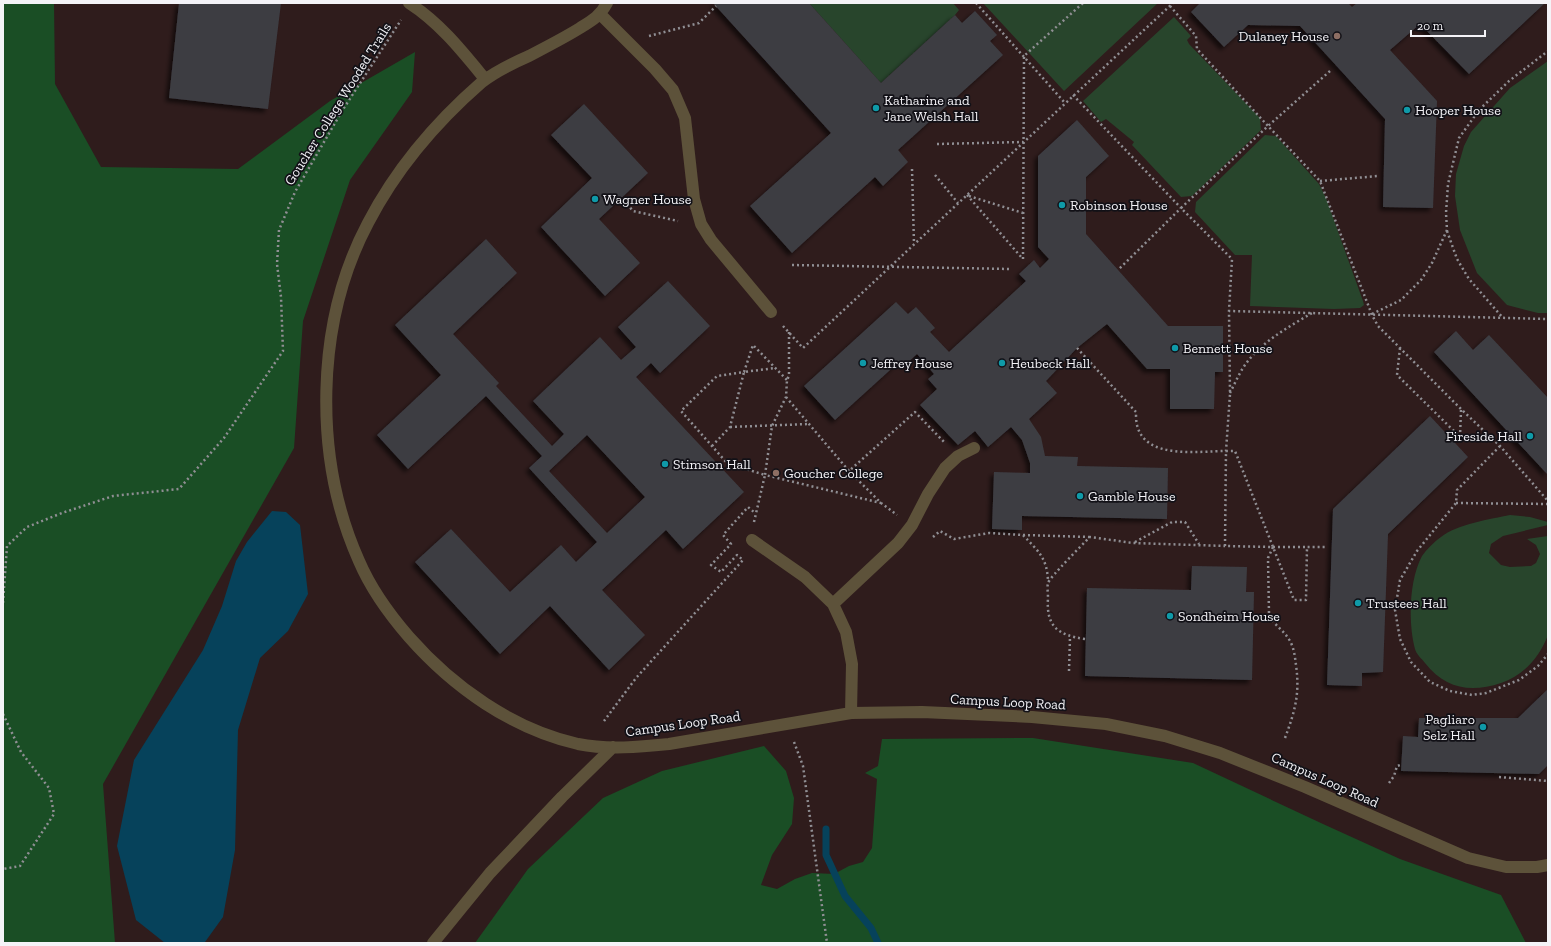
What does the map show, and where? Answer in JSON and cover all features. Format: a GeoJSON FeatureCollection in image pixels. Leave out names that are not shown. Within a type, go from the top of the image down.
{"type":"FeatureCollection","features":[{"type":"Feature","properties":{"kind":"street"},"geometry":{"type":"LineString","coordinates":[[607,3],[601,15],[655,69],[673,90],[685,118],[694,199],[701,224],[711,240],[771,312]]}},
{"type":"Feature","properties":{"kind":"street"},"geometry":{"type":"LineString","coordinates":[[410,4],[430,18],[448,34],[486,79]]}},
{"type":"Feature","properties":{"kind":"street","name":"Campus Loop Road"},"geometry":{"type":"LineString","coordinates":[[601,15],[561,40],[506,67],[486,79],[462,100],[415,151],[390,186],[367,225],[352,259],[332,329],[326,395],[329,459],[345,527],[359,562],[375,591],[397,622],[433,662],[456,683],[481,701],[526,726],[580,744],[614,747],[643,747],[669,744],[851,713],[922,712],[1032,717],[1106,724],[1165,736],[1220,753],[1264,770],[1468,858],[1506,867],[1538,867],[1548,865]]}},
{"type":"Feature","properties":{"kind":"street"},"geometry":{"type":"LineString","coordinates":[[833,604],[898,543],[912,525],[928,494],[945,468],[958,456],[974,448]]}},
{"type":"Feature","properties":{"kind":"street"},"geometry":{"type":"LineString","coordinates":[[752,540],[805,578],[833,604],[846,632],[852,664],[851,713]]}},
{"type":"Feature","properties":{"kind":"street"},"geometry":{"type":"LineString","coordinates":[[432,943],[490,873],[562,797],[614,747]]}},
{"type":"Feature","properties":{"kind":"path"},"geometry":{"type":"LineString","coordinates":[[976,3],[1065,103]]}},
{"type":"Feature","properties":{"kind":"path"},"geometry":{"type":"LineString","coordinates":[[967,195],[1023,258],[1024,56],[1083,3]]}},
{"type":"Feature","properties":{"kind":"path"},"geometry":{"type":"LineString","coordinates":[[771,312],[803,348],[1173,3]]}},
{"type":"Feature","properties":{"kind":"path","name":"Goucher College Wooded Trails"},"geometry":{"type":"LineString","coordinates":[[3,603],[7,546],[27,527],[62,513],[114,496],[179,489],[228,432],[283,351],[281,297],[277,264],[279,230],[295,192],[342,110],[410,4]]}},
{"type":"Feature","properties":{"kind":"path"},"geometry":{"type":"LineString","coordinates":[[649,36],[699,22],[716,6]]}},
{"type":"Feature","properties":{"kind":"path"},"geometry":{"type":"LineString","coordinates":[[1170,6],[1196,36],[1197,49],[1320,181],[1372,315],[1378,326],[1500,446],[1548,501]]}},
{"type":"Feature","properties":{"kind":"path"},"geometry":{"type":"LineString","coordinates":[[1503,318],[1469,279],[1457,259],[1447,230],[1446,213],[1448,184],[1459,138],[1479,110],[1509,81],[1548,51]]}},
{"type":"Feature","properties":{"kind":"path"},"geometry":{"type":"LineString","coordinates":[[1118,270],[1268,126],[1330,71]]}},
{"type":"Feature","properties":{"kind":"path"},"geometry":{"type":"LineString","coordinates":[[1073,95],[1232,259],[1229,311],[1230,394],[1226,451],[1225,546]]}},
{"type":"Feature","properties":{"kind":"path"},"geometry":{"type":"LineString","coordinates":[[937,144],[1024,142]]}},
{"type":"Feature","properties":{"kind":"path"},"geometry":{"type":"LineString","coordinates":[[912,169],[914,244]]}},
{"type":"Feature","properties":{"kind":"path"},"geometry":{"type":"LineString","coordinates":[[935,175],[958,203]]}},
{"type":"Feature","properties":{"kind":"path"},"geometry":{"type":"LineString","coordinates":[[1320,181],[1378,176]]}},
{"type":"Feature","properties":{"kind":"path"},"geometry":{"type":"LineString","coordinates":[[967,195],[1023,213]]}},
{"type":"Feature","properties":{"kind":"path"},"geometry":{"type":"LineString","coordinates":[[627,204],[633,211],[678,221]]}},
{"type":"Feature","properties":{"kind":"path"},"geometry":{"type":"LineString","coordinates":[[1372,315],[1401,300],[1421,280],[1432,263],[1447,230]]}},
{"type":"Feature","properties":{"kind":"path"},"geometry":{"type":"LineString","coordinates":[[792,265],[1010,269]]}},
{"type":"Feature","properties":{"kind":"path"},"geometry":{"type":"LineString","coordinates":[[1229,311],[1548,319]]}},
{"type":"Feature","properties":{"kind":"path"},"geometry":{"type":"LineString","coordinates":[[1230,394],[1243,368],[1260,349],[1279,332],[1312,313]]}},
{"type":"Feature","properties":{"kind":"path"},"geometry":{"type":"LineString","coordinates":[[604,721],[636,678],[743,560],[737,555],[721,572],[711,565],[731,544],[722,535],[748,507],[755,513],[765,475],[772,426],[786,397],[787,380],[789,376],[789,332]]}},
{"type":"Feature","properties":{"kind":"path"},"geometry":{"type":"LineString","coordinates":[[712,446],[730,427],[744,372],[753,345],[787,380]]}},
{"type":"Feature","properties":{"kind":"path"},"geometry":{"type":"LineString","coordinates":[[1077,348],[1136,412],[1137,426],[1140,432],[1144,439],[1154,447],[1172,452],[1235,451],[1294,600],[1306,600],[1307,547]]}},
{"type":"Feature","properties":{"kind":"path"},"geometry":{"type":"LineString","coordinates":[[1400,348],[1397,375],[1460,438],[1462,410]]}},
{"type":"Feature","properties":{"kind":"path"},"geometry":{"type":"LineString","coordinates":[[776,368],[717,376],[681,410],[726,463],[765,475],[881,503]]}},
{"type":"Feature","properties":{"kind":"path"},"geometry":{"type":"LineString","coordinates":[[786,397],[849,471],[881,503],[898,516]]}},
{"type":"Feature","properties":{"kind":"path"},"geometry":{"type":"LineString","coordinates":[[849,471],[915,412],[958,456]]}},
{"type":"Feature","properties":{"kind":"path"},"geometry":{"type":"LineString","coordinates":[[730,427],[810,424]]}},
{"type":"Feature","properties":{"kind":"path"},"geometry":{"type":"LineString","coordinates":[[1500,446],[1457,490],[1456,503],[1417,551],[1400,580],[1395,610],[1400,639],[1411,662],[1430,682],[1450,691],[1472,695],[1486,693],[1519,680],[1538,666],[1548,654]]}},
{"type":"Feature","properties":{"kind":"path"},"geometry":{"type":"LineString","coordinates":[[1456,503],[1548,504]]}},
{"type":"Feature","properties":{"kind":"path"},"geometry":{"type":"LineString","coordinates":[[1133,543],[1172,522],[1186,522],[1199,544]]}},
{"type":"Feature","properties":{"kind":"path"},"geometry":{"type":"LineString","coordinates":[[933,537],[940,531],[954,539],[989,533],[1090,537],[1133,543],[1325,547]]}},
{"type":"Feature","properties":{"kind":"path"},"geometry":{"type":"LineString","coordinates":[[1023,535],[1041,555],[1048,567],[1047,612],[1051,621],[1056,628],[1070,637],[1085,639]]}},
{"type":"Feature","properties":{"kind":"path"},"geometry":{"type":"LineString","coordinates":[[1048,582],[1090,537]]}},
{"type":"Feature","properties":{"kind":"path"},"geometry":{"type":"LineString","coordinates":[[1273,546],[1268,558],[1269,614],[1273,623],[1287,635],[1291,642],[1298,683],[1295,706],[1285,738]]}},
{"type":"Feature","properties":{"kind":"path"},"geometry":{"type":"LineString","coordinates":[[1069,671],[1070,637]]}},
{"type":"Feature","properties":{"kind":"path"},"geometry":{"type":"LineString","coordinates":[[3,714],[21,752],[49,788],[54,814],[20,866],[3,869]]}},
{"type":"Feature","properties":{"kind":"path"},"geometry":{"type":"LineString","coordinates":[[786,723],[803,766],[828,943]]}},
{"type":"Feature","properties":{"kind":"path"},"geometry":{"type":"LineString","coordinates":[[1389,782],[1394,776],[1397,766],[1400,765]]}},
{"type":"Feature","properties":{"kind":"path"},"geometry":{"type":"LineString","coordinates":[[1500,777],[1548,781]]}},
{"type":"Feature","properties":{"kind":"shaded area","name":"Goucher College"},"geometry":{"type":"Polygon","coordinates":[[[3,3],[1548,3],[1548,943],[3,943],[3,3]]]}},
{"type":"Feature","properties":{"kind":"green space"},"geometry":{"type":"Polygon","coordinates":[[[3,3],[54,3],[55,84],[101,167],[238,169],[330,101],[415,52],[412,92],[350,180],[303,321],[294,448],[103,784],[115,943],[3,943],[3,3]]]}},
{"type":"Feature","properties":{"kind":"green space"},"geometry":{"type":"Polygon","coordinates":[[[809,3],[953,3],[959,10],[881,83],[809,3]]]}},
{"type":"Feature","properties":{"kind":"green space"},"geometry":{"type":"Polygon","coordinates":[[[983,3],[1158,3],[1064,91],[983,3]]]}},
{"type":"Feature","properties":{"kind":"green space"},"geometry":{"type":"Polygon","coordinates":[[[1174,17],[1191,36],[1187,40],[1189,44],[1260,118],[1261,130],[1192,196],[1181,197],[1132,145],[1134,142],[1106,119],[1101,122],[1083,101],[1174,17]]]}},
{"type":"Feature","properties":{"kind":"green space"},"geometry":{"type":"Polygon","coordinates":[[[1548,61],[1548,313],[1538,313],[1507,305],[1477,273],[1460,230],[1455,196],[1456,174],[1464,146],[1471,132],[1510,88],[1548,61]]]}},
{"type":"Feature","properties":{"kind":"green space"},"geometry":{"type":"Polygon","coordinates":[[[1265,135],[1276,136],[1319,184],[1326,198],[1363,301],[1364,305],[1360,308],[1334,309],[1250,306],[1252,255],[1235,255],[1195,212],[1196,202],[1265,135]]]}},
{"type":"Feature","properties":{"kind":"green space"},"geometry":{"type":"Polygon","coordinates":[[[1510,515],[1530,517],[1548,522],[1548,525],[1503,536],[1491,544],[1489,553],[1501,565],[1510,567],[1531,566],[1536,563],[1540,554],[1536,545],[1527,539],[1548,536],[1548,635],[1540,651],[1530,665],[1509,680],[1479,688],[1459,686],[1450,683],[1433,672],[1416,651],[1411,627],[1411,602],[1414,577],[1422,556],[1428,548],[1448,532],[1465,525],[1510,515]]]}},
{"type":"Feature","properties":{"kind":"green space"},"geometry":{"type":"Polygon","coordinates":[[[1033,738],[1193,763],[1400,859],[1501,895],[1526,943],[475,943],[528,869],[603,798],[662,771],[764,746],[786,771],[794,798],[792,824],[772,855],[761,885],[777,889],[795,879],[812,873],[834,874],[849,866],[863,862],[872,848],[877,779],[865,773],[878,766],[882,739],[1033,738]]]}},
{"type":"Feature","properties":{"kind":"water"},"geometry":{"type":"Polygon","coordinates":[[[272,511],[286,512],[300,525],[308,594],[288,631],[260,658],[238,730],[235,850],[223,917],[205,942],[165,943],[136,920],[117,846],[134,760],[203,650],[222,606],[236,561],[247,542],[272,511]]]}},
{"type":"Feature","properties":{"kind":"building"},"geometry":{"type":"Polygon","coordinates":[[[179,3],[281,3],[268,109],[169,98],[179,3]]]}},
{"type":"Feature","properties":{"kind":"building","name":"Katharine and Jane Welsh Hall"},"geometry":{"type":"Polygon","coordinates":[[[713,3],[809,3],[881,83],[955,15],[962,23],[975,11],[997,35],[990,41],[1003,55],[898,150],[908,162],[883,186],[875,177],[792,253],[750,206],[831,133],[713,3]]]}},
{"type":"Feature","properties":{"kind":"building"},"geometry":{"type":"Polygon","coordinates":[[[1200,3],[1348,3],[1352,7],[1357,3],[1545,3],[1469,74],[1420,24],[1390,50],[1437,101],[1433,208],[1383,207],[1385,119],[1300,26],[1248,25],[1224,47],[1191,12],[1200,3]]]}},
{"type":"Feature","properties":{"kind":"building","name":"Wagner House"},"geometry":{"type":"Polygon","coordinates":[[[584,104],[648,173],[599,219],[640,263],[605,296],[541,227],[592,178],[551,135],[584,104]]]}},
{"type":"Feature","properties":{"kind":"building"},"geometry":{"type":"Polygon","coordinates":[[[1077,120],[1109,156],[1086,177],[1086,234],[1168,326],[1223,326],[1223,372],[1215,372],[1214,409],[1170,409],[1170,369],[1147,369],[1107,324],[1077,348],[1046,381],[1057,393],[1029,419],[1041,437],[1045,456],[1078,457],[1077,466],[1168,468],[1167,519],[1022,516],[1022,530],[992,529],[994,472],[1030,473],[1030,463],[1022,440],[1011,427],[988,447],[975,431],[958,445],[920,405],[937,389],[928,379],[934,374],[917,354],[905,365],[900,361],[835,420],[804,386],[896,302],[908,314],[916,307],[935,328],[930,332],[949,352],[1026,281],[1019,274],[1034,260],[1040,268],[1049,259],[1038,247],[1038,156],[1077,120]]]}},
{"type":"Feature","properties":{"kind":"building"},"geometry":{"type":"Polygon","coordinates":[[[486,239],[517,273],[453,334],[499,383],[496,386],[552,446],[564,434],[533,401],[600,337],[621,360],[636,347],[618,327],[668,281],[710,326],[660,373],[651,363],[636,377],[744,492],[683,549],[666,530],[602,590],[645,635],[609,670],[550,606],[500,654],[415,562],[451,529],[510,592],[561,545],[576,562],[597,542],[529,468],[542,456],[486,396],[408,469],[377,435],[441,375],[395,325],[486,239]],[[587,435],[549,471],[607,533],[645,497],[587,435]]]}},
{"type":"Feature","properties":{"kind":"building","name":"Fireside Hall"},"geometry":{"type":"Polygon","coordinates":[[[1456,331],[1473,350],[1489,335],[1548,398],[1548,475],[1434,352],[1456,331]]]}},
{"type":"Feature","properties":{"kind":"building","name":"Trustees Hall"},"geometry":{"type":"Polygon","coordinates":[[[1430,416],[1468,457],[1388,534],[1383,672],[1362,673],[1362,686],[1327,685],[1333,509],[1430,416]]]}},
{"type":"Feature","properties":{"kind":"building","name":"Sondheim House"},"geometry":{"type":"Polygon","coordinates":[[[1192,566],[1247,567],[1246,592],[1254,592],[1252,680],[1085,676],[1087,588],[1191,590],[1192,566]]]}},
{"type":"Feature","properties":{"kind":"building","name":"Pagliaro Selz Hall"},"geometry":{"type":"Polygon","coordinates":[[[1548,689],[1548,765],[1539,774],[1401,771],[1403,736],[1418,737],[1419,718],[1518,718],[1548,689]]]}},
{"type":"Feature","properties":{"kind":"waterway"},"geometry":{"type":"LineString","coordinates":[[826,829],[826,855],[845,896],[871,928],[878,943]]}},
{"type":"Feature","properties":{"kind":"place","name":"Dulaney House"},"geometry":{"type":"Point","coordinates":[1337,36]}},
{"type":"Feature","properties":{"kind":"place","name":"Katharine and Jane Welsh Hall"},"geometry":{"type":"Point","coordinates":[876,108]}},
{"type":"Feature","properties":{"kind":"place","name":"Hooper House"},"geometry":{"type":"Point","coordinates":[1407,110]}},
{"type":"Feature","properties":{"kind":"place","name":"Wagner House"},"geometry":{"type":"Point","coordinates":[595,199]}},
{"type":"Feature","properties":{"kind":"place","name":"Robinson House"},"geometry":{"type":"Point","coordinates":[1062,205]}},
{"type":"Feature","properties":{"kind":"place","name":"Bennett House"},"geometry":{"type":"Point","coordinates":[1175,348]}},
{"type":"Feature","properties":{"kind":"place","name":"Jeffrey House"},"geometry":{"type":"Point","coordinates":[863,363]}},
{"type":"Feature","properties":{"kind":"place","name":"Heubeck Hall"},"geometry":{"type":"Point","coordinates":[1002,363]}},
{"type":"Feature","properties":{"kind":"place","name":"Fireside Hall"},"geometry":{"type":"Point","coordinates":[1530,436]}},
{"type":"Feature","properties":{"kind":"place","name":"Stimson Hall"},"geometry":{"type":"Point","coordinates":[665,464]}},
{"type":"Feature","properties":{"kind":"place","name":"Goucher College"},"geometry":{"type":"Point","coordinates":[776,473]}},
{"type":"Feature","properties":{"kind":"place","name":"Gamble House"},"geometry":{"type":"Point","coordinates":[1080,496]}},
{"type":"Feature","properties":{"kind":"place","name":"Trustees Hall"},"geometry":{"type":"Point","coordinates":[1358,603]}},
{"type":"Feature","properties":{"kind":"place","name":"Sondheim House"},"geometry":{"type":"Point","coordinates":[1170,616]}},
{"type":"Feature","properties":{"kind":"place","name":"Pagliaro Selz Hall"},"geometry":{"type":"Point","coordinates":[1483,727]}}]}
